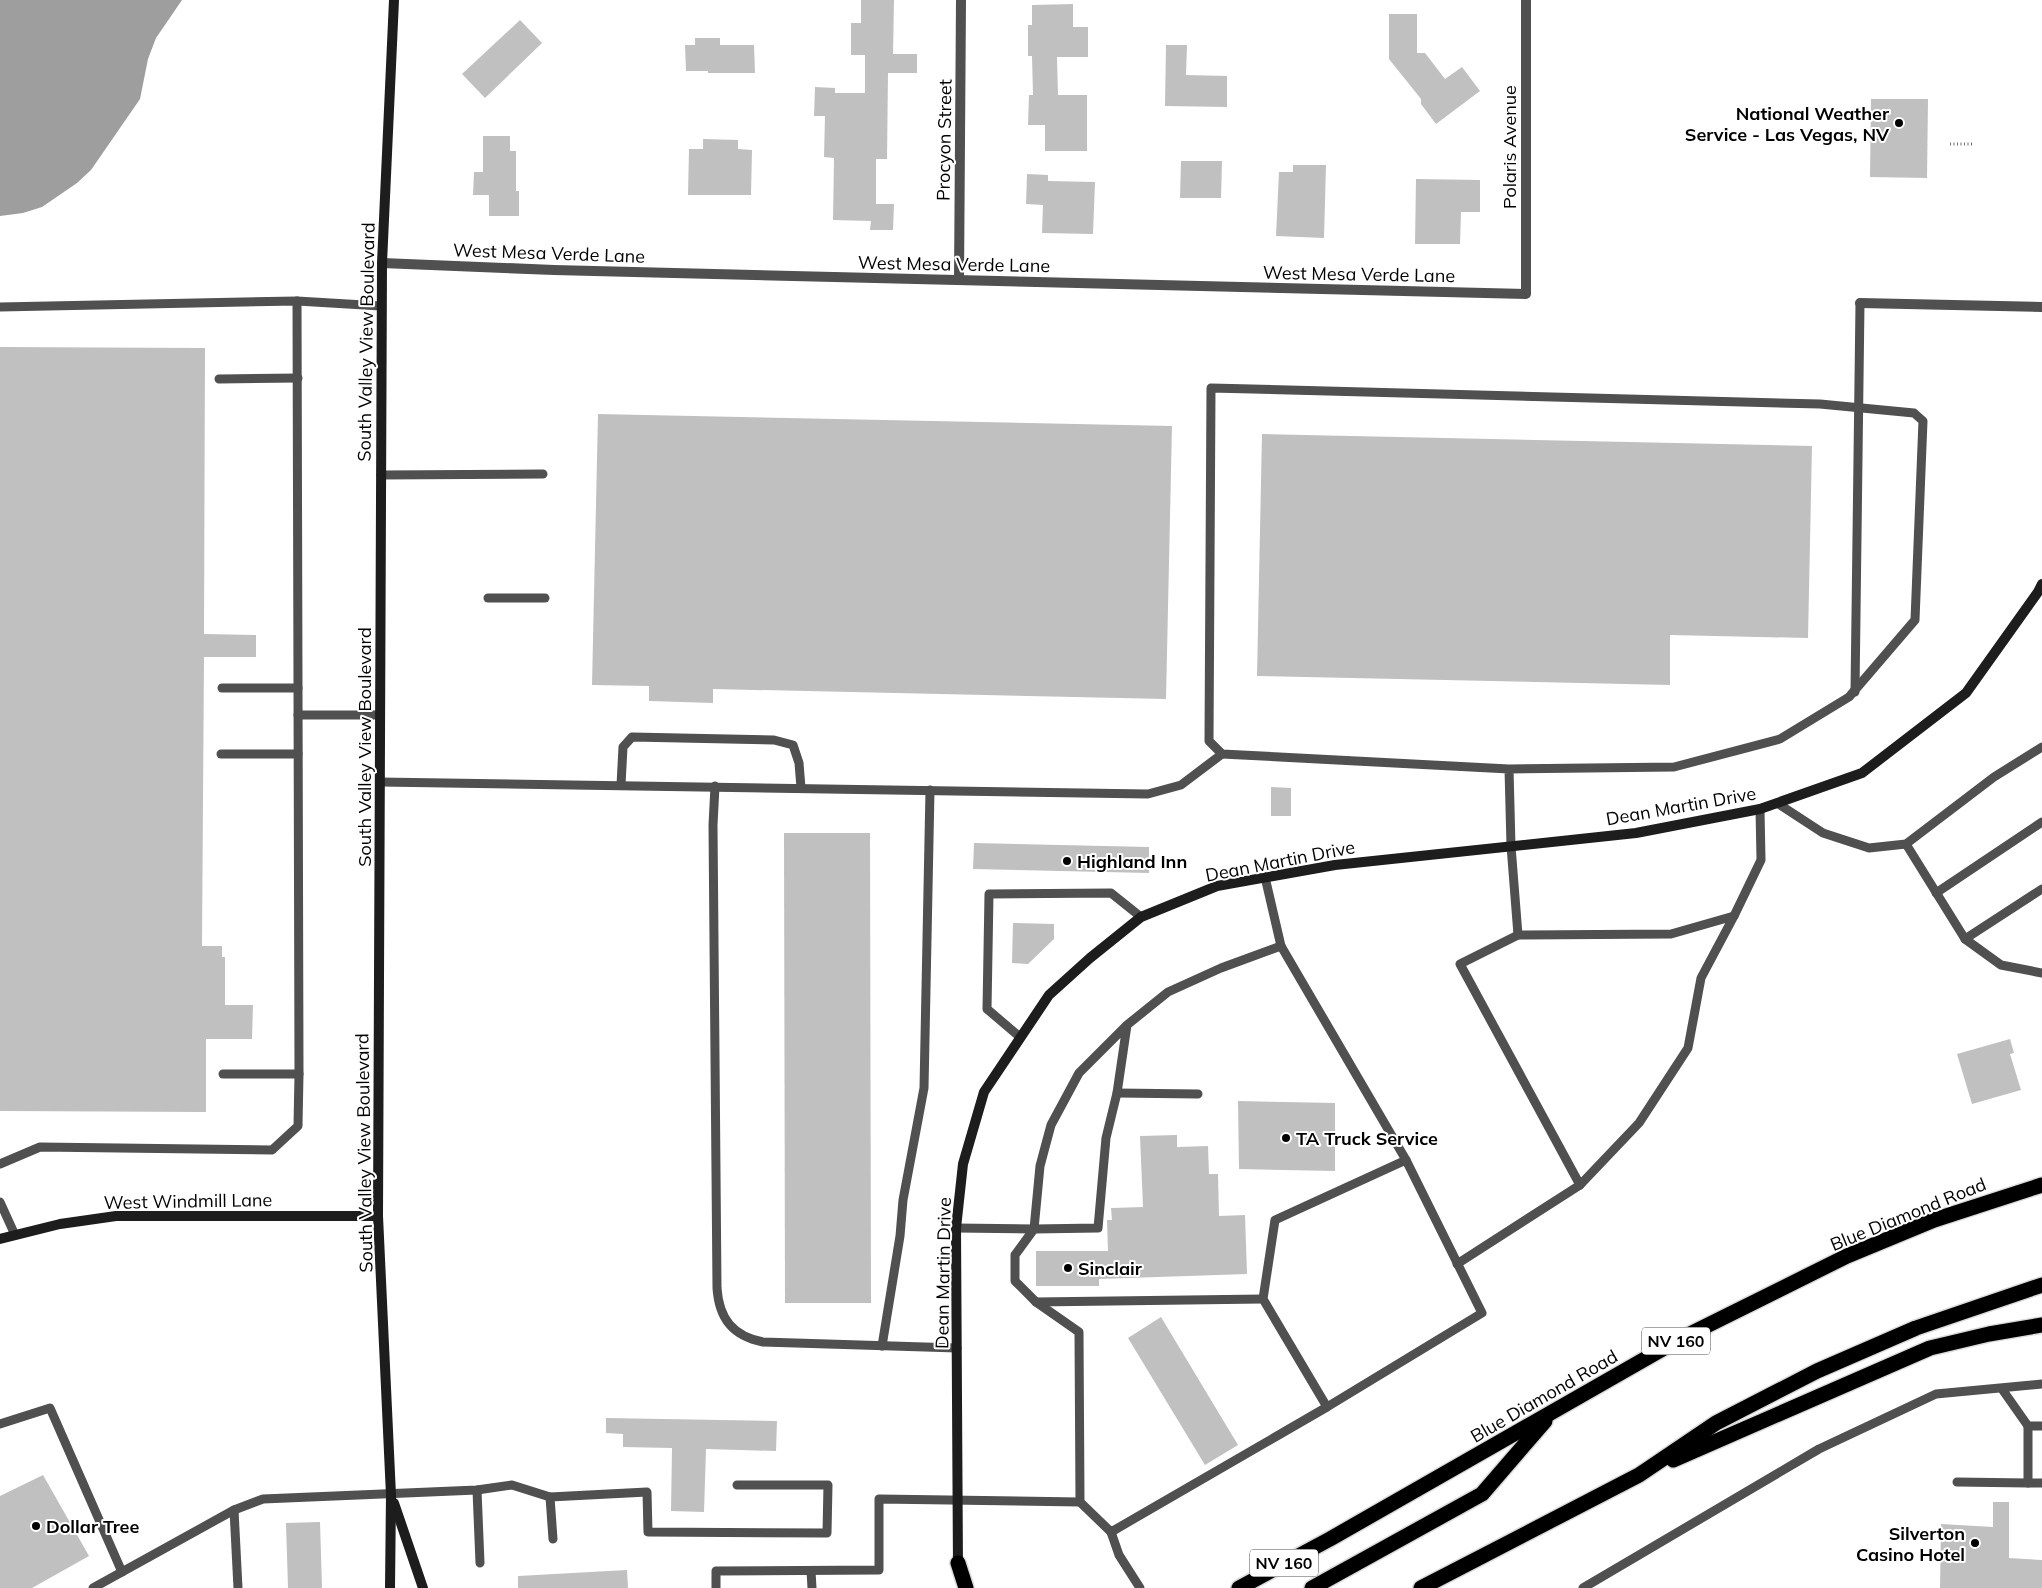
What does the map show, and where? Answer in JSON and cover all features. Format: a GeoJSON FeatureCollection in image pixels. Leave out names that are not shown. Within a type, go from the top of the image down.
{"type":"FeatureCollection","features":[{"type":"Feature","properties":{"kind":"highway","name":"Blue Diamond Road"},"geometry":{"type":"LineString","coordinates":[[1239,1588],[1330,1539],[1680,1339],[1847,1256],[1934,1220],[2042,1185]]}},
{"type":"Feature","properties":{"kind":"highway"},"geometry":{"type":"LineString","coordinates":[[1639,1475],[1716,1423],[1817,1371],[1916,1328],[2042,1285]]}},
{"type":"Feature","properties":{"kind":"highway"},"geometry":{"type":"LineString","coordinates":[[1421,1588],[1639,1475],[1930,1348],[1989,1334],[2042,1325]]}},
{"type":"Feature","properties":{"kind":"highway"},"geometry":{"type":"LineString","coordinates":[[1312,1588],[1482,1494],[1552,1412]]}},
{"type":"Feature","properties":{"kind":"highway"},"geometry":{"type":"LineString","coordinates":[[958,1562],[966,1588]]}},
{"type":"Feature","properties":{"kind":"main road","name":"South Valley View Boulevard"},"geometry":{"type":"LineString","coordinates":[[390,1588],[391,1495],[378,1216],[382,263],[394,0]]}},
{"type":"Feature","properties":{"kind":"main road","name":"Dean Martin Drive"},"geometry":{"type":"LineString","coordinates":[[959,1588],[956,1228],[964,1164],[984,1092],[1049,995],[1090,958],[1141,918],[1217,886],[1335,865],[1636,833],[1760,809],[1862,773],[1966,692],[2042,584]]}},
{"type":"Feature","properties":{"kind":"main road","name":"West Windmill Lane"},"geometry":{"type":"LineString","coordinates":[[0,1240],[60,1224],[116,1216],[378,1216]]}},
{"type":"Feature","properties":{"kind":"main road","name":"South Valley View Boulevard"},"geometry":{"type":"LineString","coordinates":[[391,1495],[423,1588]]}},
{"type":"Feature","properties":{"kind":"street","name":"Procyon Street"},"geometry":{"type":"LineString","coordinates":[[959,280],[961,0]]}},
{"type":"Feature","properties":{"kind":"street","name":"Polaris Avenue"},"geometry":{"type":"LineString","coordinates":[[1526,0],[1526,294]]}},
{"type":"Feature","properties":{"kind":"street","name":"West Mesa Verde Lane"},"geometry":{"type":"LineString","coordinates":[[382,263],[554,270],[1526,294]]}},
{"type":"Feature","properties":{"kind":"street"},"geometry":{"type":"LineString","coordinates":[[1860,303],[2042,307]]}},
{"type":"Feature","properties":{"kind":"lane"},"geometry":{"type":"LineString","coordinates":[[0,1164],[40,1147],[272,1150],[298,1126],[297,301]]}},
{"type":"Feature","properties":{"kind":"lane"},"geometry":{"type":"LineString","coordinates":[[0,307],[297,301],[382,306]]}},
{"type":"Feature","properties":{"kind":"lane"},"geometry":{"type":"LineString","coordinates":[[1855,692],[1860,303]]}},
{"type":"Feature","properties":{"kind":"lane"},"geometry":{"type":"LineString","coordinates":[[219,379],[298,378]]}},
{"type":"Feature","properties":{"kind":"lane"},"geometry":{"type":"LineString","coordinates":[[380,782],[1148,794],[1181,786],[1222,754],[1509,769],[1674,768],[1780,739],[1855,692],[1915,620],[1923,421],[1914,413],[1820,404],[1211,388],[1209,741],[1222,754]]}},
{"type":"Feature","properties":{"kind":"lane"},"geometry":{"type":"LineString","coordinates":[[381,475],[543,474]]}},
{"type":"Feature","properties":{"kind":"lane"},"geometry":{"type":"LineString","coordinates":[[488,598],[545,598]]}},
{"type":"Feature","properties":{"kind":"lane"},"geometry":{"type":"LineString","coordinates":[[222,688],[298,688]]}},
{"type":"Feature","properties":{"kind":"lane"},"geometry":{"type":"LineString","coordinates":[[298,714],[380,714]]}},
{"type":"Feature","properties":{"kind":"lane"},"geometry":{"type":"LineString","coordinates":[[621,785],[623,747],[632,737],[642,737],[774,740],[793,745],[799,763],[801,788]]}},
{"type":"Feature","properties":{"kind":"lane"},"geometry":{"type":"LineString","coordinates":[[1778,803],[1823,833],[1869,848],[1906,844],[1994,777],[2042,747]]}},
{"type":"Feature","properties":{"kind":"lane"},"geometry":{"type":"LineString","coordinates":[[221,754],[298,754]]}},
{"type":"Feature","properties":{"kind":"lane"},"geometry":{"type":"LineString","coordinates":[[1509,769],[1511,846],[1518,935]]}},
{"type":"Feature","properties":{"kind":"lane"},"geometry":{"type":"LineString","coordinates":[[715,786],[713,835],[717,1288],[722,1313],[731,1326],[740,1334],[751,1340],[763,1342],[957,1348]]}},
{"type":"Feature","properties":{"kind":"lane"},"geometry":{"type":"LineString","coordinates":[[882,1346],[900,1236],[903,1200],[924,1088],[930,790]]}},
{"type":"Feature","properties":{"kind":"lane"},"geometry":{"type":"LineString","coordinates":[[1457,1264],[1580,1185],[1639,1124],[1688,1048],[1701,978],[1761,860],[1760,809]]}},
{"type":"Feature","properties":{"kind":"lane"},"geometry":{"type":"LineString","coordinates":[[1936,893],[2042,822]]}},
{"type":"Feature","properties":{"kind":"lane"},"geometry":{"type":"LineString","coordinates":[[1906,844],[1965,940],[2001,965],[2042,973]]}},
{"type":"Feature","properties":{"kind":"lane"},"geometry":{"type":"LineString","coordinates":[[1111,1532],[1327,1407],[1482,1313],[1406,1160],[1281,946],[1265,878]]}},
{"type":"Feature","properties":{"kind":"lane"},"geometry":{"type":"LineString","coordinates":[[1965,940],[2042,889]]}},
{"type":"Feature","properties":{"kind":"lane"},"geometry":{"type":"LineString","coordinates":[[1020,1037],[987,1008],[989,894],[1111,893],[1141,918]]}},
{"type":"Feature","properties":{"kind":"lane"},"geometry":{"type":"LineString","coordinates":[[1580,1185],[1460,964],[1518,935],[1671,934],[1734,916]]}},
{"type":"Feature","properties":{"kind":"lane"},"geometry":{"type":"LineString","coordinates":[[1080,1502],[1079,1332],[1036,1302],[1015,1282],[1015,1255],[1034,1229],[1040,1166],[1051,1125],[1079,1073],[1127,1025],[1168,992],[1221,968],[1281,946]]}},
{"type":"Feature","properties":{"kind":"lane"},"geometry":{"type":"LineString","coordinates":[[956,1228],[1098,1228],[1106,1138],[1118,1093],[1127,1025]]}},
{"type":"Feature","properties":{"kind":"lane"},"geometry":{"type":"LineString","coordinates":[[223,1074],[299,1074]]}},
{"type":"Feature","properties":{"kind":"lane"},"geometry":{"type":"LineString","coordinates":[[1118,1093],[1198,1094]]}},
{"type":"Feature","properties":{"kind":"lane"},"geometry":{"type":"LineString","coordinates":[[1327,1407],[1263,1299],[1275,1220],[1406,1160]]}},
{"type":"Feature","properties":{"kind":"lane"},"geometry":{"type":"LineString","coordinates":[[0,1202],[15,1235]]}},
{"type":"Feature","properties":{"kind":"lane"},"geometry":{"type":"LineString","coordinates":[[1036,1302],[1263,1299]]}},
{"type":"Feature","properties":{"kind":"lane"},"geometry":{"type":"LineString","coordinates":[[1583,1588],[1820,1449],[1936,1394],[2042,1384]]}},
{"type":"Feature","properties":{"kind":"lane"},"geometry":{"type":"LineString","coordinates":[[2002,1389],[2028,1426],[2028,1483]]}},
{"type":"Feature","properties":{"kind":"lane"},"geometry":{"type":"LineString","coordinates":[[0,1424],[50,1408],[122,1572]]}},
{"type":"Feature","properties":{"kind":"lane"},"geometry":{"type":"LineString","coordinates":[[2028,1426],[2042,1426]]}},
{"type":"Feature","properties":{"kind":"lane"},"geometry":{"type":"LineString","coordinates":[[1957,1482],[2042,1483]]}},
{"type":"Feature","properties":{"kind":"lane"},"geometry":{"type":"LineString","coordinates":[[93,1588],[234,1510],[263,1499],[391,1495],[476,1490],[512,1485],[550,1497],[647,1492],[648,1532],[827,1533],[828,1485],[737,1485]]}},
{"type":"Feature","properties":{"kind":"lane"},"geometry":{"type":"LineString","coordinates":[[476,1490],[480,1563]]}},
{"type":"Feature","properties":{"kind":"lane"},"geometry":{"type":"LineString","coordinates":[[550,1497],[553,1539]]}},
{"type":"Feature","properties":{"kind":"lane"},"geometry":{"type":"LineString","coordinates":[[716,1588],[716,1571],[879,1570],[879,1499],[1080,1502],[1111,1532],[1120,1555],[1140,1588]]}},
{"type":"Feature","properties":{"kind":"lane"},"geometry":{"type":"LineString","coordinates":[[234,1510],[238,1588]]}},
{"type":"Feature","properties":{"kind":"lane"},"geometry":{"type":"LineString","coordinates":[[811,1571],[812,1588]]}},
{"type":"Feature","properties":{"kind":"path"},"geometry":{"type":"LineString","coordinates":[[1950,144],[1974,144]]}},
{"type":"Feature","properties":{"kind":"shaded area"},"geometry":{"type":"Polygon","coordinates":[[[0,0],[182,0],[156,38],[148,59],[140,99],[91,170],[77,183],[42,207],[23,213],[0,216],[0,0]]]}},
{"type":"Feature","properties":{"kind":"building"},"geometry":{"type":"Polygon","coordinates":[[[861,0],[894,0],[893,54],[917,54],[917,73],[888,73],[887,159],[876,159],[876,204],[894,204],[893,230],[870,230],[871,221],[833,220],[834,158],[824,157],[825,116],[814,116],[815,87],[835,88],[835,93],[865,93],[865,55],[851,55],[851,23],[861,23],[861,0]]]}},
{"type":"Feature","properties":{"kind":"building"},"geometry":{"type":"Polygon","coordinates":[[[1073,4],[1073,27],[1088,27],[1088,57],[1057,57],[1058,95],[1087,95],[1087,151],[1045,151],[1045,125],[1028,125],[1029,95],[1033,95],[1032,56],[1028,56],[1028,25],[1032,25],[1032,5],[1073,4]]]}},
{"type":"Feature","properties":{"kind":"building"},"geometry":{"type":"Polygon","coordinates":[[[1389,14],[1417,14],[1417,53],[1425,53],[1445,79],[1462,67],[1480,91],[1436,124],[1421,104],[1421,99],[1389,59],[1389,14]]]}},
{"type":"Feature","properties":{"kind":"building"},"geometry":{"type":"Polygon","coordinates":[[[520,20],[542,43],[485,98],[462,74],[520,20]]]}},
{"type":"Feature","properties":{"kind":"building"},"geometry":{"type":"Polygon","coordinates":[[[695,38],[720,38],[720,45],[754,45],[755,73],[686,71],[685,45],[695,45],[695,38]]]}},
{"type":"Feature","properties":{"kind":"building"},"geometry":{"type":"Polygon","coordinates":[[[1166,45],[1187,45],[1186,75],[1227,76],[1227,107],[1165,106],[1166,45]]]}},
{"type":"Feature","properties":{"kind":"building","name":"National Weather Service - Las Vegas, NV"},"geometry":{"type":"Polygon","coordinates":[[[1871,99],[1928,99],[1927,178],[1870,177],[1871,99]]]}},
{"type":"Feature","properties":{"kind":"building"},"geometry":{"type":"Polygon","coordinates":[[[483,136],[510,136],[510,151],[516,151],[516,191],[519,191],[519,216],[489,216],[489,195],[473,195],[474,172],[483,172],[483,136]]]}},
{"type":"Feature","properties":{"kind":"building"},"geometry":{"type":"Polygon","coordinates":[[[703,139],[738,140],[738,149],[752,150],[751,195],[688,195],[689,149],[703,149],[703,139]]]}},
{"type":"Feature","properties":{"kind":"building"},"geometry":{"type":"Polygon","coordinates":[[[1181,161],[1222,161],[1221,198],[1180,198],[1181,161]]]}},
{"type":"Feature","properties":{"kind":"building"},"geometry":{"type":"Polygon","coordinates":[[[1293,165],[1326,165],[1324,238],[1276,236],[1279,172],[1293,172],[1293,165]]]}},
{"type":"Feature","properties":{"kind":"building"},"geometry":{"type":"Polygon","coordinates":[[[1027,174],[1048,175],[1048,181],[1095,182],[1093,234],[1042,233],[1043,205],[1026,204],[1027,174]]]}},
{"type":"Feature","properties":{"kind":"building"},"geometry":{"type":"Polygon","coordinates":[[[1416,179],[1480,180],[1480,212],[1461,212],[1460,244],[1415,244],[1416,179]]]}},
{"type":"Feature","properties":{"kind":"building"},"geometry":{"type":"Polygon","coordinates":[[[0,347],[205,348],[204,634],[256,635],[256,657],[204,657],[202,946],[222,946],[222,957],[225,957],[225,1005],[253,1005],[252,1039],[206,1039],[206,1112],[0,1111],[0,347]]]}},
{"type":"Feature","properties":{"kind":"building"},"geometry":{"type":"Polygon","coordinates":[[[598,414],[1172,426],[1166,699],[713,689],[713,703],[649,701],[649,686],[592,685],[598,414]]]}},
{"type":"Feature","properties":{"kind":"building"},"geometry":{"type":"Polygon","coordinates":[[[1262,434],[1812,446],[1808,638],[1670,635],[1670,685],[1257,676],[1262,434]]]}},
{"type":"Feature","properties":{"kind":"building"},"geometry":{"type":"Polygon","coordinates":[[[1271,787],[1291,788],[1291,816],[1271,816],[1271,787]]]}},
{"type":"Feature","properties":{"kind":"building"},"geometry":{"type":"Polygon","coordinates":[[[784,833],[870,833],[871,1303],[785,1303],[784,833]]]}},
{"type":"Feature","properties":{"kind":"building"},"geometry":{"type":"Polygon","coordinates":[[[974,843],[1149,847],[1149,873],[973,869],[974,843]]]}},
{"type":"Feature","properties":{"kind":"building"},"geometry":{"type":"Polygon","coordinates":[[[1013,923],[1054,924],[1054,939],[1028,964],[1012,963],[1013,923]]]}},
{"type":"Feature","properties":{"kind":"building"},"geometry":{"type":"Polygon","coordinates":[[[2010,1039],[2014,1053],[2010,1054],[2021,1090],[1972,1104],[1957,1054],[2010,1039]]]}},
{"type":"Feature","properties":{"kind":"building"},"geometry":{"type":"Polygon","coordinates":[[[1238,1101],[1335,1103],[1335,1171],[1239,1169],[1238,1101]]]}},
{"type":"Feature","properties":{"kind":"building"},"geometry":{"type":"Polygon","coordinates":[[[1177,1135],[1177,1147],[1208,1146],[1209,1174],[1218,1174],[1219,1216],[1245,1215],[1247,1274],[1099,1279],[1099,1286],[1036,1286],[1036,1251],[1108,1251],[1107,1220],[1112,1220],[1111,1208],[1143,1207],[1140,1136],[1177,1135]]]}},
{"type":"Feature","properties":{"kind":"building"},"geometry":{"type":"Polygon","coordinates":[[[1161,1317],[1238,1445],[1205,1465],[1128,1338],[1161,1317]]]}},
{"type":"Feature","properties":{"kind":"building"},"geometry":{"type":"Polygon","coordinates":[[[606,1418],[777,1421],[776,1451],[706,1449],[704,1512],[671,1511],[672,1448],[623,1447],[623,1434],[606,1433],[606,1418]]]}},
{"type":"Feature","properties":{"kind":"building","name":"Dollar Tree"},"geometry":{"type":"Polygon","coordinates":[[[43,1475],[89,1556],[32,1588],[0,1588],[0,1496],[43,1475]]]}},
{"type":"Feature","properties":{"kind":"building","name":"Silverton Casino Hotel"},"geometry":{"type":"Polygon","coordinates":[[[1993,1502],[2009,1502],[2009,1558],[2042,1560],[2042,1588],[1940,1588],[1941,1524],[1993,1527],[1993,1502]]]}},
{"type":"Feature","properties":{"kind":"building"},"geometry":{"type":"Polygon","coordinates":[[[320,1522],[322,1588],[288,1588],[286,1523],[320,1522]]]}},
{"type":"Feature","properties":{"kind":"building"},"geometry":{"type":"Polygon","coordinates":[[[627,1570],[628,1588],[518,1588],[518,1576],[627,1570]]]}},
{"type":"Feature","properties":{"kind":"place","name":"National Weather Service - Las Vegas, NV"},"geometry":{"type":"Point","coordinates":[1899,123]}},
{"type":"Feature","properties":{"kind":"place","name":"Highland Inn"},"geometry":{"type":"Point","coordinates":[1067,861]}},
{"type":"Feature","properties":{"kind":"place","name":"TA Truck Service"},"geometry":{"type":"Point","coordinates":[1286,1138]}},
{"type":"Feature","properties":{"kind":"place","name":"Sinclair"},"geometry":{"type":"Point","coordinates":[1068,1268]}},
{"type":"Feature","properties":{"kind":"place","name":"Dollar Tree"},"geometry":{"type":"Point","coordinates":[36,1526]}},
{"type":"Feature","properties":{"kind":"place","name":"Silverton Casino Hotel"},"geometry":{"type":"Point","coordinates":[1975,1543]}}]}
